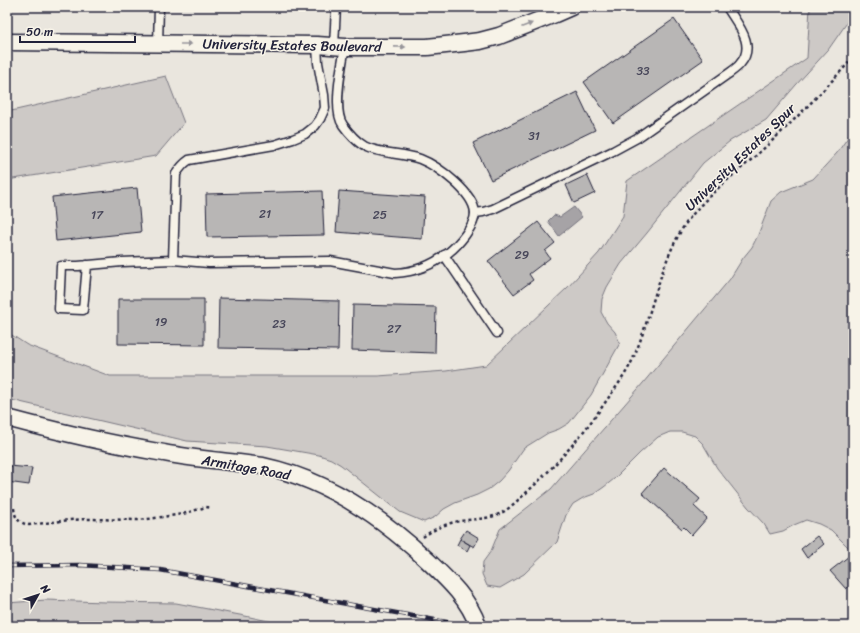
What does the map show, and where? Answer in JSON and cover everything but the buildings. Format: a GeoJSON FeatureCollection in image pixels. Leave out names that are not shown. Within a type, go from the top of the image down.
{"type":"FeatureCollection","features":[{"type":"Feature","properties":{"kind":"street","name":"University Estates Boulevard"},"geometry":{"type":"LineString","coordinates":[[7,42],[447,46],[499,36],[571,7]]}},
{"type":"Feature","properties":{"kind":"street","name":"Armitage Road"},"geometry":{"type":"LineString","coordinates":[[7,418],[107,443],[165,454],[263,466],[298,476],[335,493],[379,520],[411,545],[447,579],[464,599],[473,613],[478,626]]}},
{"type":"Feature","properties":{"kind":"lane"},"geometry":{"type":"LineString","coordinates":[[158,44],[159,7]]}},
{"type":"Feature","properties":{"kind":"lane"},"geometry":{"type":"LineString","coordinates":[[87,265],[83,310],[59,309],[61,266],[173,260],[209,263],[330,261],[395,273],[417,270],[427,266],[448,253],[458,243],[468,231],[475,213],[469,198],[450,178],[440,169],[421,159],[376,150],[364,146],[349,133],[341,123],[338,108],[340,46],[336,7]]}},
{"type":"Feature","properties":{"kind":"lane"},"geometry":{"type":"LineString","coordinates":[[475,213],[493,209],[637,138],[728,74],[745,58],[747,41],[727,7]]}},
{"type":"Feature","properties":{"kind":"lane"},"geometry":{"type":"LineString","coordinates":[[173,260],[176,174],[179,168],[189,160],[274,145],[305,134],[315,126],[325,108],[318,63],[317,45]]}},
{"type":"Feature","properties":{"kind":"lane"},"geometry":{"type":"LineString","coordinates":[[444,255],[496,333]]}},
{"type":"Feature","properties":{"kind":"path","name":"University Estates Spur"},"geometry":{"type":"LineString","coordinates":[[411,545],[428,533],[450,523],[485,519],[501,514],[534,486],[560,460],[597,414],[632,362],[668,258],[676,241],[692,216],[714,192],[786,128],[853,58]]}},
{"type":"Feature","properties":{"kind":"path"},"geometry":{"type":"LineString","coordinates":[[14,508],[14,514],[20,522],[29,525],[88,518],[138,520],[183,514],[206,507],[211,508]]}},
{"type":"Feature","properties":{"kind":"shaded area"},"geometry":{"type":"Polygon","coordinates":[[[810,7],[853,7],[853,14],[828,50],[766,120],[730,141],[703,163],[621,264],[607,287],[602,299],[601,312],[607,323],[615,332],[620,343],[591,395],[569,423],[548,433],[524,448],[508,471],[489,489],[455,503],[444,509],[435,517],[424,522],[400,512],[341,465],[331,459],[319,455],[267,446],[187,441],[7,399],[7,332],[27,345],[110,376],[378,376],[446,371],[486,365],[568,287],[599,253],[623,216],[627,181],[807,58],[810,7]]]}},
{"type":"Feature","properties":{"kind":"shaded area"},"geometry":{"type":"Polygon","coordinates":[[[166,76],[184,123],[156,156],[7,180],[7,112],[166,76]]]}},
{"type":"Feature","properties":{"kind":"shaded area"},"geometry":{"type":"Polygon","coordinates":[[[853,130],[853,552],[831,530],[806,520],[783,531],[770,534],[764,524],[748,507],[717,468],[703,444],[695,436],[682,432],[670,432],[658,437],[604,487],[594,494],[573,504],[566,515],[557,542],[524,574],[500,588],[487,586],[482,574],[483,562],[491,551],[500,529],[551,489],[638,389],[730,279],[752,247],[771,201],[781,192],[813,179],[837,153],[853,130]]]}},
{"type":"Feature","properties":{"kind":"shaded area"},"geometry":{"type":"Polygon","coordinates":[[[574,207],[582,217],[559,236],[548,221],[554,215],[560,217],[574,207]]]}},
{"type":"Feature","properties":{"kind":"shaded area"},"geometry":{"type":"Polygon","coordinates":[[[46,600],[176,603],[245,616],[285,626],[7,626],[7,603],[46,600]]]}},
{"type":"Feature","properties":{"kind":"railway"},"geometry":{"type":"LineString","coordinates":[[7,566],[80,565],[160,570],[468,626]]}}]}
